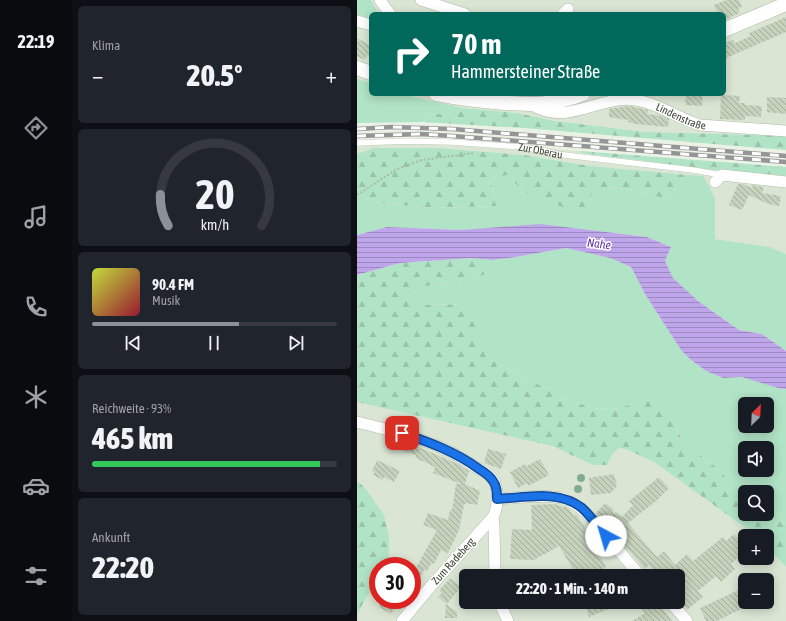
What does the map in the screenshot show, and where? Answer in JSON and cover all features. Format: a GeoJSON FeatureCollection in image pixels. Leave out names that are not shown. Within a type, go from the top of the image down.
{"type":"FeatureCollection","features":[{"type":"Feature","properties":{"kind":"street"},"geometry":{"type":"LineString","coordinates":[[380,0],[389,12]]}},
{"type":"Feature","properties":{"kind":"street"},"geometry":{"type":"LineString","coordinates":[[421,0],[459,12]]}},
{"type":"Feature","properties":{"kind":"street"},"geometry":{"type":"LineString","coordinates":[[726,29],[786,4]]}},
{"type":"Feature","properties":{"kind":"street"},"geometry":{"type":"LineString","coordinates":[[357,21],[369,24]]}},
{"type":"Feature","properties":{"kind":"street"},"geometry":{"type":"LineString","coordinates":[[357,68],[369,72]]}},
{"type":"Feature","properties":{"kind":"street"},"geometry":{"type":"LineString","coordinates":[[444,96],[458,99],[532,105],[552,103],[577,96]]}},
{"type":"Feature","properties":{"kind":"street","name":"Lindenstraße"},"geometry":{"type":"LineString","coordinates":[[532,105],[540,110],[559,113],[582,110],[618,100],[628,99],[647,103],[689,122],[700,125],[786,131]]}},
{"type":"Feature","properties":{"kind":"street","name":"Zur Oberau"},"geometry":{"type":"LineString","coordinates":[[719,178],[786,182]]}},
{"type":"Feature","properties":{"kind":"street"},"geometry":{"type":"LineString","coordinates":[[357,422],[423,440],[455,454],[474,465],[493,481],[497,489],[497,499],[547,496],[563,498],[573,503],[590,516],[633,569]]}},
{"type":"Feature","properties":{"kind":"street","name":"Zum Radeberg"},"geometry":{"type":"LineString","coordinates":[[402,621],[431,586],[493,517],[497,499]]}},
{"type":"Feature","properties":{"kind":"street"},"geometry":{"type":"LineString","coordinates":[[493,517],[495,526],[495,569]]}},
{"type":"Feature","properties":{"kind":"street"},"geometry":{"type":"LineString","coordinates":[[502,609],[508,621]]}},
{"type":"Feature","properties":{"kind":"street"},"geometry":{"type":"LineString","coordinates":[[676,609],[687,621]]}},
{"type":"Feature","properties":{"kind":"lane","name":"Zur Oberau"},"geometry":{"type":"LineString","coordinates":[[357,143],[406,141],[521,147],[545,150],[556,154],[693,170],[719,178]]}},
{"type":"Feature","properties":{"kind":"path"},"geometry":{"type":"LineString","coordinates":[[357,195],[397,169],[422,160],[473,153]]}},
{"type":"Feature","properties":{"kind":"shaded area"},"geometry":{"type":"Polygon","coordinates":[[[371,0],[786,0],[786,136],[646,132],[555,121],[517,113],[463,108],[410,96],[726,96],[726,12],[378,12],[371,0]]]}},
{"type":"Feature","properties":{"kind":"shaded area"},"geometry":{"type":"Polygon","coordinates":[[[357,14],[369,18],[369,82],[357,79],[357,14]]]}},
{"type":"Feature","properties":{"kind":"shaded area"},"geometry":{"type":"Polygon","coordinates":[[[357,141],[523,146],[580,151],[582,153],[713,170],[786,176],[786,254],[770,247],[715,239],[715,198],[590,166],[524,155],[439,148],[373,148],[357,154],[357,141]]]}},
{"type":"Feature","properties":{"kind":"shaded area"},"geometry":{"type":"Polygon","coordinates":[[[357,402],[552,446],[593,465],[607,465],[613,453],[619,448],[626,449],[654,462],[748,529],[738,529],[738,565],[774,565],[774,554],[786,567],[786,621],[357,621],[357,614],[369,593],[369,609],[421,609],[421,557],[388,557],[365,488],[357,481],[357,402]]]}},
{"type":"Feature","properties":{"kind":"green space"},"geometry":{"type":"Polygon","coordinates":[[[357,0],[371,0],[378,12],[369,12],[369,18],[357,14],[357,0]]]}},
{"type":"Feature","properties":{"kind":"green space"},"geometry":{"type":"Polygon","coordinates":[[[357,79],[369,82],[369,96],[410,96],[463,108],[456,113],[434,114],[422,122],[357,123],[357,79]]]}},
{"type":"Feature","properties":{"kind":"green space"},"geometry":{"type":"Polygon","coordinates":[[[463,108],[517,113],[555,121],[646,132],[786,136],[786,150],[524,128],[422,122],[434,114],[456,113],[463,108]]]}},
{"type":"Feature","properties":{"kind":"green space"},"geometry":{"type":"Polygon","coordinates":[[[373,148],[439,148],[524,155],[590,166],[686,175],[668,199],[623,189],[596,187],[591,196],[589,208],[579,210],[562,207],[523,191],[507,175],[490,179],[498,206],[433,208],[370,202],[357,188],[357,154],[373,148]]]}},
{"type":"Feature","properties":{"kind":"green space"},"geometry":{"type":"Polygon","coordinates":[[[580,151],[786,167],[786,176],[713,170],[582,153],[580,151]]]}},
{"type":"Feature","properties":{"kind":"green space"},"geometry":{"type":"Polygon","coordinates":[[[507,175],[523,191],[589,207],[591,196],[596,187],[641,192],[668,199],[686,175],[703,176],[715,198],[715,239],[770,247],[786,254],[786,351],[762,334],[739,330],[698,301],[672,278],[665,261],[671,247],[647,237],[602,232],[496,228],[461,230],[387,227],[357,235],[357,188],[370,202],[433,208],[498,206],[490,179],[507,175]]]}},
{"type":"Feature","properties":{"kind":"green space"},"geometry":{"type":"Polygon","coordinates":[[[566,248],[610,258],[631,267],[645,294],[681,350],[691,360],[706,371],[723,378],[742,377],[786,389],[786,524],[774,509],[774,485],[738,485],[738,493],[727,483],[723,473],[682,440],[672,417],[628,405],[612,410],[598,409],[577,403],[516,374],[486,356],[479,343],[479,316],[464,304],[421,305],[414,300],[415,293],[420,287],[476,278],[491,271],[492,260],[566,248]]]}},
{"type":"Feature","properties":{"kind":"green space"},"geometry":{"type":"Polygon","coordinates":[[[471,258],[492,260],[491,271],[476,278],[420,287],[415,293],[414,300],[421,305],[464,304],[475,310],[479,316],[479,343],[486,356],[516,374],[577,403],[598,409],[612,410],[649,399],[660,403],[672,417],[682,440],[723,473],[727,483],[738,492],[738,521],[774,521],[774,509],[786,524],[786,567],[774,554],[774,529],[747,529],[654,462],[626,449],[619,448],[613,453],[607,465],[593,465],[552,446],[357,402],[357,275],[400,263],[471,258]]]}},
{"type":"Feature","properties":{"kind":"green space"},"geometry":{"type":"Polygon","coordinates":[[[357,481],[365,488],[384,515],[389,537],[389,557],[369,557],[369,593],[357,614],[357,481]]]}},
{"type":"Feature","properties":{"kind":"water","name":"Nahe"},"geometry":{"type":"Polygon","coordinates":[[[540,224],[647,237],[671,247],[665,261],[673,278],[698,301],[739,330],[762,334],[786,351],[786,389],[742,377],[723,378],[706,371],[691,360],[681,350],[645,294],[631,267],[610,258],[566,248],[492,260],[471,258],[400,263],[357,275],[357,235],[387,227],[461,230],[540,224]]]}},
{"type":"Feature","properties":{"kind":"building"},"geometry":{"type":"Polygon","coordinates":[[[726,0],[739,0],[742,7],[738,8],[740,13],[726,19],[726,12],[717,12],[714,5],[726,0]]]}},
{"type":"Feature","properties":{"kind":"building"},"geometry":{"type":"Polygon","coordinates":[[[786,17],[786,32],[726,58],[726,42],[733,40],[735,43],[751,36],[749,33],[786,17]]]}},
{"type":"Feature","properties":{"kind":"building"},"geometry":{"type":"Polygon","coordinates":[[[357,38],[369,45],[369,56],[367,55],[364,60],[357,56],[357,38]]]}},
{"type":"Feature","properties":{"kind":"building"},"geometry":{"type":"Polygon","coordinates":[[[686,96],[703,96],[702,106],[685,105],[686,96]]]}},
{"type":"Feature","properties":{"kind":"building"},"geometry":{"type":"Polygon","coordinates":[[[721,96],[740,96],[739,103],[745,103],[745,105],[762,106],[761,117],[745,116],[745,120],[720,119],[721,96]]]}},
{"type":"Feature","properties":{"kind":"building"},"geometry":{"type":"Polygon","coordinates":[[[767,97],[786,98],[786,114],[767,112],[767,97]]]}},
{"type":"Feature","properties":{"kind":"building"},"geometry":{"type":"Polygon","coordinates":[[[629,106],[648,110],[647,114],[662,116],[669,119],[668,127],[636,124],[628,122],[628,120],[609,117],[609,109],[629,106]]]}},
{"type":"Feature","properties":{"kind":"building"},"geometry":{"type":"Polygon","coordinates":[[[738,184],[743,184],[752,188],[753,185],[759,186],[764,188],[762,193],[781,196],[779,206],[768,204],[749,195],[742,210],[729,205],[738,184]]]}},
{"type":"Feature","properties":{"kind":"building"},"geometry":{"type":"Polygon","coordinates":[[[390,437],[409,443],[460,465],[469,471],[465,484],[480,491],[477,505],[465,503],[459,530],[448,553],[441,550],[434,564],[432,563],[427,571],[424,570],[421,576],[421,559],[437,530],[423,525],[428,513],[448,520],[450,510],[452,510],[456,484],[461,484],[433,473],[435,467],[416,458],[416,455],[387,446],[390,437]]]}},
{"type":"Feature","properties":{"kind":"building"},"geometry":{"type":"Polygon","coordinates":[[[488,449],[506,454],[501,469],[484,463],[488,449]]]}},
{"type":"Feature","properties":{"kind":"building"},"geometry":{"type":"Polygon","coordinates":[[[540,459],[549,475],[528,486],[527,483],[518,488],[510,472],[525,464],[527,466],[540,459]]]}},
{"type":"Feature","properties":{"kind":"building"},"geometry":{"type":"Polygon","coordinates":[[[377,460],[400,471],[394,482],[384,477],[383,480],[373,475],[375,472],[372,471],[377,460]]]}},
{"type":"Feature","properties":{"kind":"building"},"geometry":{"type":"Polygon","coordinates":[[[614,474],[617,486],[611,493],[591,495],[589,478],[614,474]]]}},
{"type":"Feature","properties":{"kind":"building"},"geometry":{"type":"Polygon","coordinates":[[[659,477],[669,488],[656,501],[628,523],[657,557],[664,551],[675,565],[687,554],[693,561],[723,537],[726,541],[734,534],[738,538],[738,558],[731,564],[735,569],[721,582],[716,576],[698,591],[703,597],[686,609],[685,569],[652,569],[649,565],[645,569],[618,538],[621,535],[617,532],[614,534],[611,530],[613,528],[596,513],[605,503],[613,509],[613,514],[616,512],[622,517],[633,505],[629,501],[659,477]]]}},
{"type":"Feature","properties":{"kind":"building"},"geometry":{"type":"Polygon","coordinates":[[[554,504],[568,508],[574,516],[576,514],[606,567],[602,569],[573,569],[559,546],[534,560],[510,559],[512,529],[532,530],[531,505],[554,504]]]}},
{"type":"Feature","properties":{"kind":"building"},"geometry":{"type":"Polygon","coordinates":[[[450,578],[459,585],[459,589],[447,604],[438,597],[442,593],[439,591],[450,578]]]}},
{"type":"Feature","properties":{"kind":"building"},"geometry":{"type":"Polygon","coordinates":[[[738,590],[738,609],[741,609],[717,621],[706,621],[700,608],[738,590]]]}},
{"type":"Feature","properties":{"kind":"building"},"geometry":{"type":"Polygon","coordinates":[[[446,604],[457,612],[457,618],[445,618],[446,604]]]}},
{"type":"Feature","properties":{"kind":"building"},"geometry":{"type":"Polygon","coordinates":[[[382,609],[394,609],[391,614],[382,609]]]}},
{"type":"Feature","properties":{"kind":"building"},"geometry":{"type":"Polygon","coordinates":[[[586,609],[609,609],[589,617],[586,609]]]}},
{"type":"Feature","properties":{"kind":"building"},"geometry":{"type":"Polygon","coordinates":[[[642,609],[663,609],[672,621],[632,621],[645,613],[642,609]]]}},
{"type":"Feature","properties":{"kind":"railway"},"geometry":{"type":"LineString","coordinates":[[357,129],[392,127],[452,129],[786,156]]}},
{"type":"Feature","properties":{"kind":"railway"},"geometry":{"type":"LineString","coordinates":[[357,136],[421,134],[786,162]]}},
{"type":"Feature","properties":{"kind":"route"},"geometry":{"type":"LineString","coordinates":[[402,433],[423,440],[455,454],[487,474],[497,489],[497,499],[547,496],[563,498],[580,507],[590,516],[606,536]]}}]}
